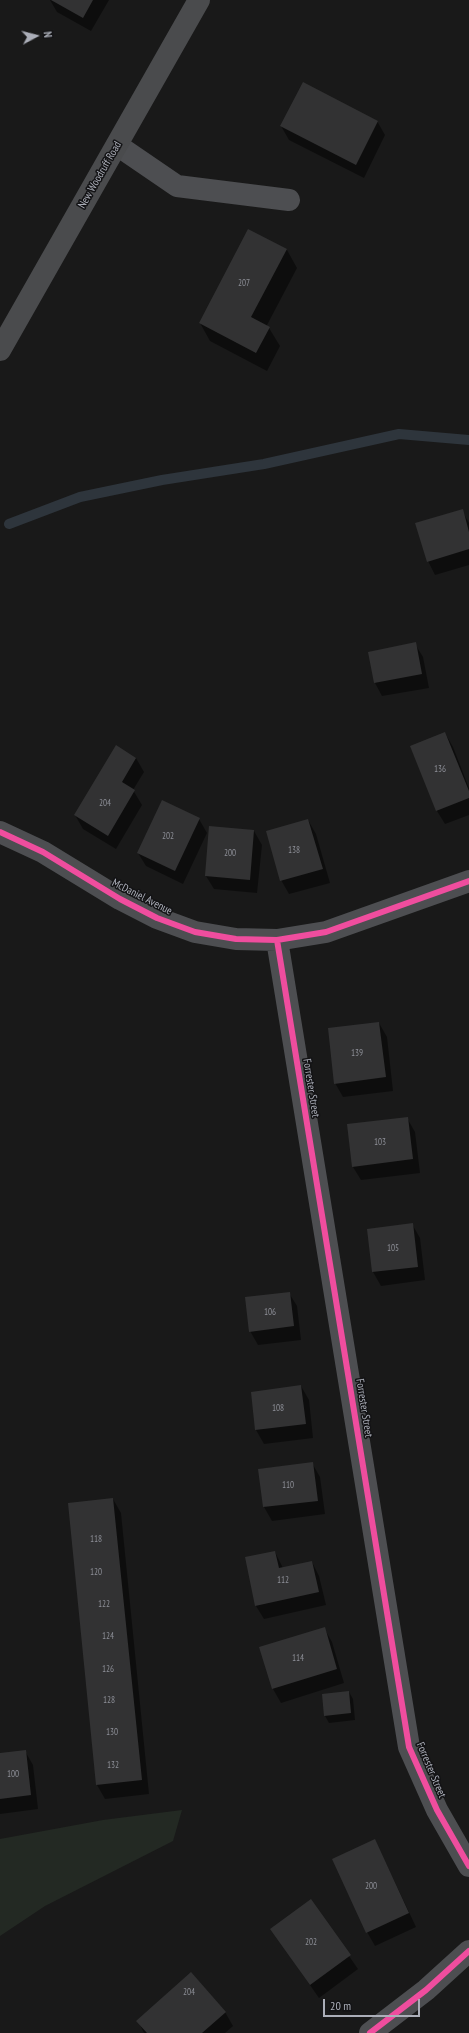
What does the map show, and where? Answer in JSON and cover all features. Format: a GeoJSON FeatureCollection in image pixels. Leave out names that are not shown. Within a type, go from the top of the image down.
{"type":"FeatureCollection","features":[{"type":"Feature","properties":{"kind":"main road","name":"New Woodruff Road"},"geometry":{"type":"LineString","coordinates":[[0,350],[199,0]]}},
{"type":"Feature","properties":{"kind":"street"},"geometry":{"type":"LineString","coordinates":[[117,145],[177,186],[289,200]]}},
{"type":"Feature","properties":{"kind":"street","name":"McDaniel Avenue"},"geometry":{"type":"LineString","coordinates":[[0,832],[43,852],[120,899],[157,918],[195,932],[236,940],[277,940],[326,932],[469,881]]}},
{"type":"Feature","properties":{"kind":"street","name":"Forrester Street"},"geometry":{"type":"LineString","coordinates":[[277,940],[409,1747],[437,1810],[469,1866]]}},
{"type":"Feature","properties":{"kind":"street"},"geometry":{"type":"LineString","coordinates":[[370,2033],[426,1990],[469,1951]]}},
{"type":"Feature","properties":{"kind":"shaded area"},"geometry":{"type":"Polygon","coordinates":[[[182,1810],[173,1841],[45,1906],[0,1936],[0,1839],[103,1820],[182,1810]]]}},
{"type":"Feature","properties":{"kind":"building"},"geometry":{"type":"Polygon","coordinates":[[[51,0],[93,0],[83,18],[51,0]]]}},
{"type":"Feature","properties":{"kind":"building"},"geometry":{"type":"Polygon","coordinates":[[[303,82],[378,121],[356,165],[280,126],[303,82]]]}},
{"type":"Feature","properties":{"kind":"building"},"geometry":{"type":"Polygon","coordinates":[[[248,229],[287,249],[251,317],[270,327],[256,353],[199,323],[248,229]]]}},
{"type":"Feature","properties":{"kind":"building"},"geometry":{"type":"Polygon","coordinates":[[[463,509],[469,532],[469,549],[427,562],[415,523],[463,509]]]}},
{"type":"Feature","properties":{"kind":"building"},"geometry":{"type":"Polygon","coordinates":[[[416,642],[422,674],[374,683],[368,652],[416,642]]]}},
{"type":"Feature","properties":{"kind":"building"},"geometry":{"type":"Polygon","coordinates":[[[445,732],[469,791],[469,798],[436,811],[410,746],[445,732]]]}},
{"type":"Feature","properties":{"kind":"building"},"geometry":{"type":"Polygon","coordinates":[[[116,745],[136,758],[122,782],[135,790],[108,836],[74,815],[116,745]]]}},
{"type":"Feature","properties":{"kind":"building"},"geometry":{"type":"Polygon","coordinates":[[[162,800],[200,818],[175,871],[137,853],[162,800]]]}},
{"type":"Feature","properties":{"kind":"building"},"geometry":{"type":"Polygon","coordinates":[[[308,819],[323,869],[280,881],[266,831],[308,819]]]}},
{"type":"Feature","properties":{"kind":"building"},"geometry":{"type":"Polygon","coordinates":[[[209,826],[254,830],[250,880],[205,876],[209,826]]]}},
{"type":"Feature","properties":{"kind":"building"},"geometry":{"type":"Polygon","coordinates":[[[379,1022],[386,1077],[334,1084],[328,1028],[379,1022]]]}},
{"type":"Feature","properties":{"kind":"building"},"geometry":{"type":"Polygon","coordinates":[[[408,1117],[413,1159],[352,1167],[347,1124],[408,1117]]]}},
{"type":"Feature","properties":{"kind":"building"},"geometry":{"type":"Polygon","coordinates":[[[413,1223],[418,1267],[372,1272],[367,1229],[413,1223]]]}},
{"type":"Feature","properties":{"kind":"building"},"geometry":{"type":"Polygon","coordinates":[[[290,1292],[294,1326],[249,1332],[245,1297],[290,1292]]]}},
{"type":"Feature","properties":{"kind":"building"},"geometry":{"type":"Polygon","coordinates":[[[301,1385],[306,1424],[255,1430],[251,1392],[301,1385]]]}},
{"type":"Feature","properties":{"kind":"building"},"geometry":{"type":"Polygon","coordinates":[[[313,1462],[318,1501],[263,1507],[258,1469],[313,1462]]]}},
{"type":"Feature","properties":{"kind":"building"},"geometry":{"type":"Polygon","coordinates":[[[113,1498],[142,1780],[96,1785],[68,1503],[113,1498]]]}},
{"type":"Feature","properties":{"kind":"building"},"geometry":{"type":"Polygon","coordinates":[[[275,1551],[279,1568],[312,1561],[319,1592],[255,1606],[245,1557],[275,1551]]]}},
{"type":"Feature","properties":{"kind":"building"},"geometry":{"type":"Polygon","coordinates":[[[325,1627],[337,1669],[272,1689],[259,1647],[325,1627]]]}},
{"type":"Feature","properties":{"kind":"building"},"geometry":{"type":"Polygon","coordinates":[[[349,1691],[351,1713],[324,1716],[322,1694],[349,1691]]]}},
{"type":"Feature","properties":{"kind":"building"},"geometry":{"type":"Polygon","coordinates":[[[26,1750],[31,1795],[0,1799],[0,1753],[26,1750]]]}},
{"type":"Feature","properties":{"kind":"building"},"geometry":{"type":"Polygon","coordinates":[[[375,1839],[409,1913],[366,1933],[332,1859],[375,1839]]]}},
{"type":"Feature","properties":{"kind":"building"},"geometry":{"type":"Polygon","coordinates":[[[311,1899],[351,1955],[310,1985],[270,1929],[311,1899]]]}},
{"type":"Feature","properties":{"kind":"building"},"geometry":{"type":"Polygon","coordinates":[[[191,1972],[226,2012],[202,2033],[147,2033],[136,2021],[191,1972]]]}},
{"type":"Feature","properties":{"kind":"waterway"},"geometry":{"type":"LineString","coordinates":[[9,524],[80,497],[162,480],[264,464],[399,434],[469,440]]}},
{"type":"Feature","properties":{"kind":"cycle path"},"geometry":{"type":"LineString","coordinates":[[0,832],[43,852],[120,899],[157,918],[195,932],[236,939],[277,940],[326,932],[469,881]]}},
{"type":"Feature","properties":{"kind":"cycle path"},"geometry":{"type":"LineString","coordinates":[[277,940],[409,1747],[437,1810],[469,1866]]}},
{"type":"Feature","properties":{"kind":"cycle path"},"geometry":{"type":"LineString","coordinates":[[370,2033],[426,1990],[469,1951]]}}]}
